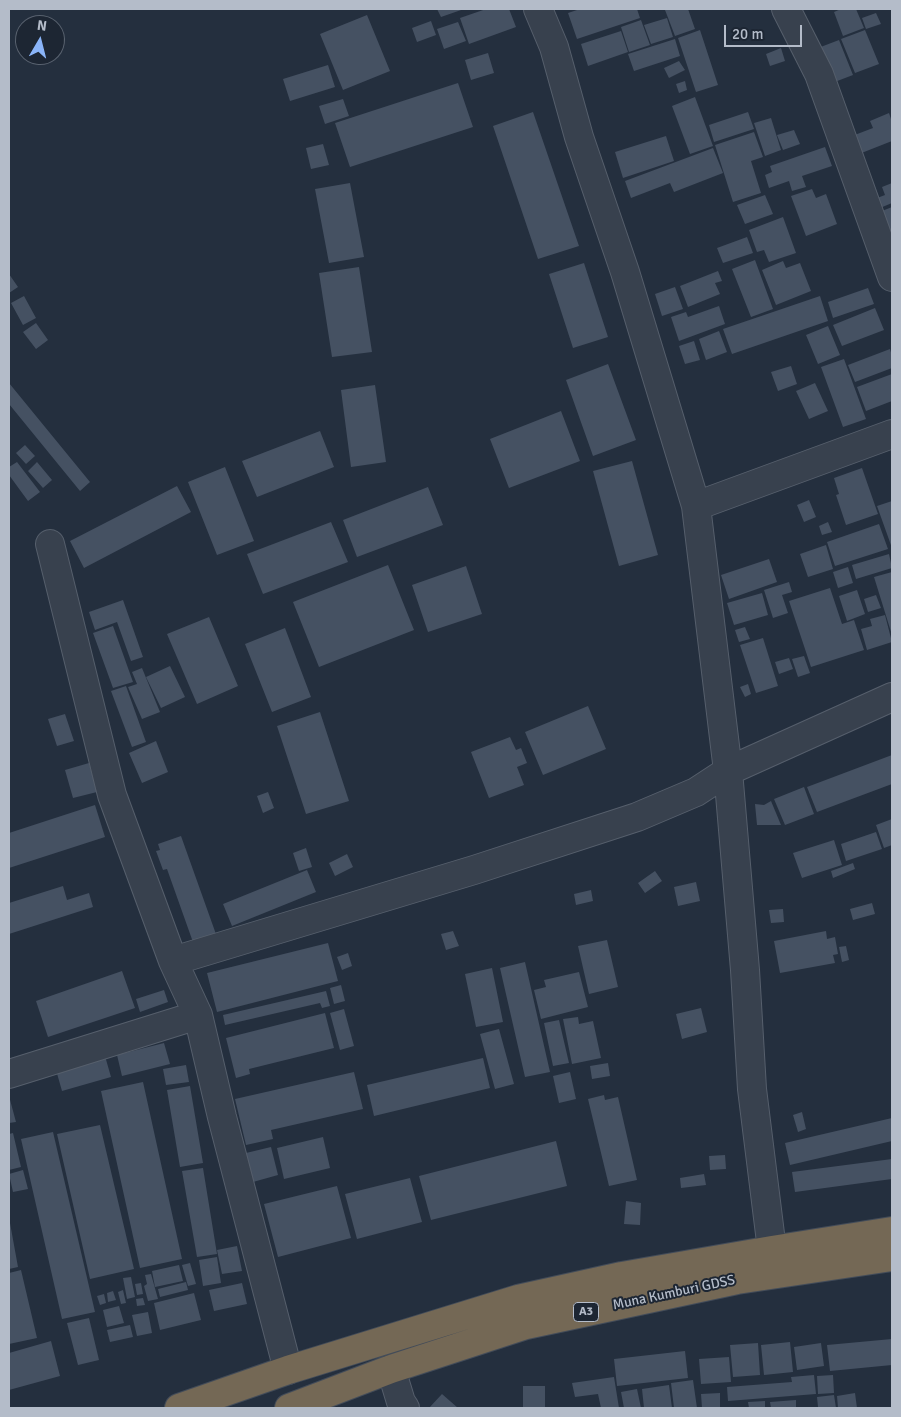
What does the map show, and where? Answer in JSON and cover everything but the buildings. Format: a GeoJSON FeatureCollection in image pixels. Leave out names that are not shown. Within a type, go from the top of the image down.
{"type":"FeatureCollection","features":[{"type":"Feature","properties":{"kind":"highway","name":"Muna Kumburi GDSS"},"geometry":{"type":"LineString","coordinates":[[288,1370],[518,1299],[622,1276],[772,1250],[892,1232]]}},
{"type":"Feature","properties":{"kind":"highway","name":"Muna Kumburi GDSS"},"geometry":{"type":"LineString","coordinates":[[290,1408],[391,1369],[526,1325],[737,1280],[892,1257]]}},
{"type":"Feature","properties":{"kind":"highway","name":"A3"},"geometry":{"type":"LineString","coordinates":[[179,1408],[288,1370]]}},
{"type":"Feature","properties":{"kind":"highway","name":"A3"},"geometry":{"type":"LineString","coordinates":[[207,1408],[288,1370]]}},
{"type":"Feature","properties":{"kind":"street"},"geometry":{"type":"LineString","coordinates":[[538,9],[554,47],[579,137],[625,272],[696,506],[728,771],[745,970],[752,1089],[772,1250]]}},
{"type":"Feature","properties":{"kind":"street"},"geometry":{"type":"LineString","coordinates":[[786,9],[819,74],[892,276]]}},
{"type":"Feature","properties":{"kind":"street"},"geometry":{"type":"LineString","coordinates":[[696,506],[892,434]]}},
{"type":"Feature","properties":{"kind":"street"},"geometry":{"type":"LineString","coordinates":[[50,544],[112,795],[173,961],[198,1016],[222,1117],[288,1370]]}},
{"type":"Feature","properties":{"kind":"street"},"geometry":{"type":"LineString","coordinates":[[173,961],[474,870],[637,817],[696,792],[728,771],[892,697]]}},
{"type":"Feature","properties":{"kind":"street"},"geometry":{"type":"LineString","coordinates":[[9,1074],[198,1016]]}},
{"type":"Feature","properties":{"kind":"street"},"geometry":{"type":"LineString","coordinates":[[391,1369],[401,1402],[405,1408]]}}]}
